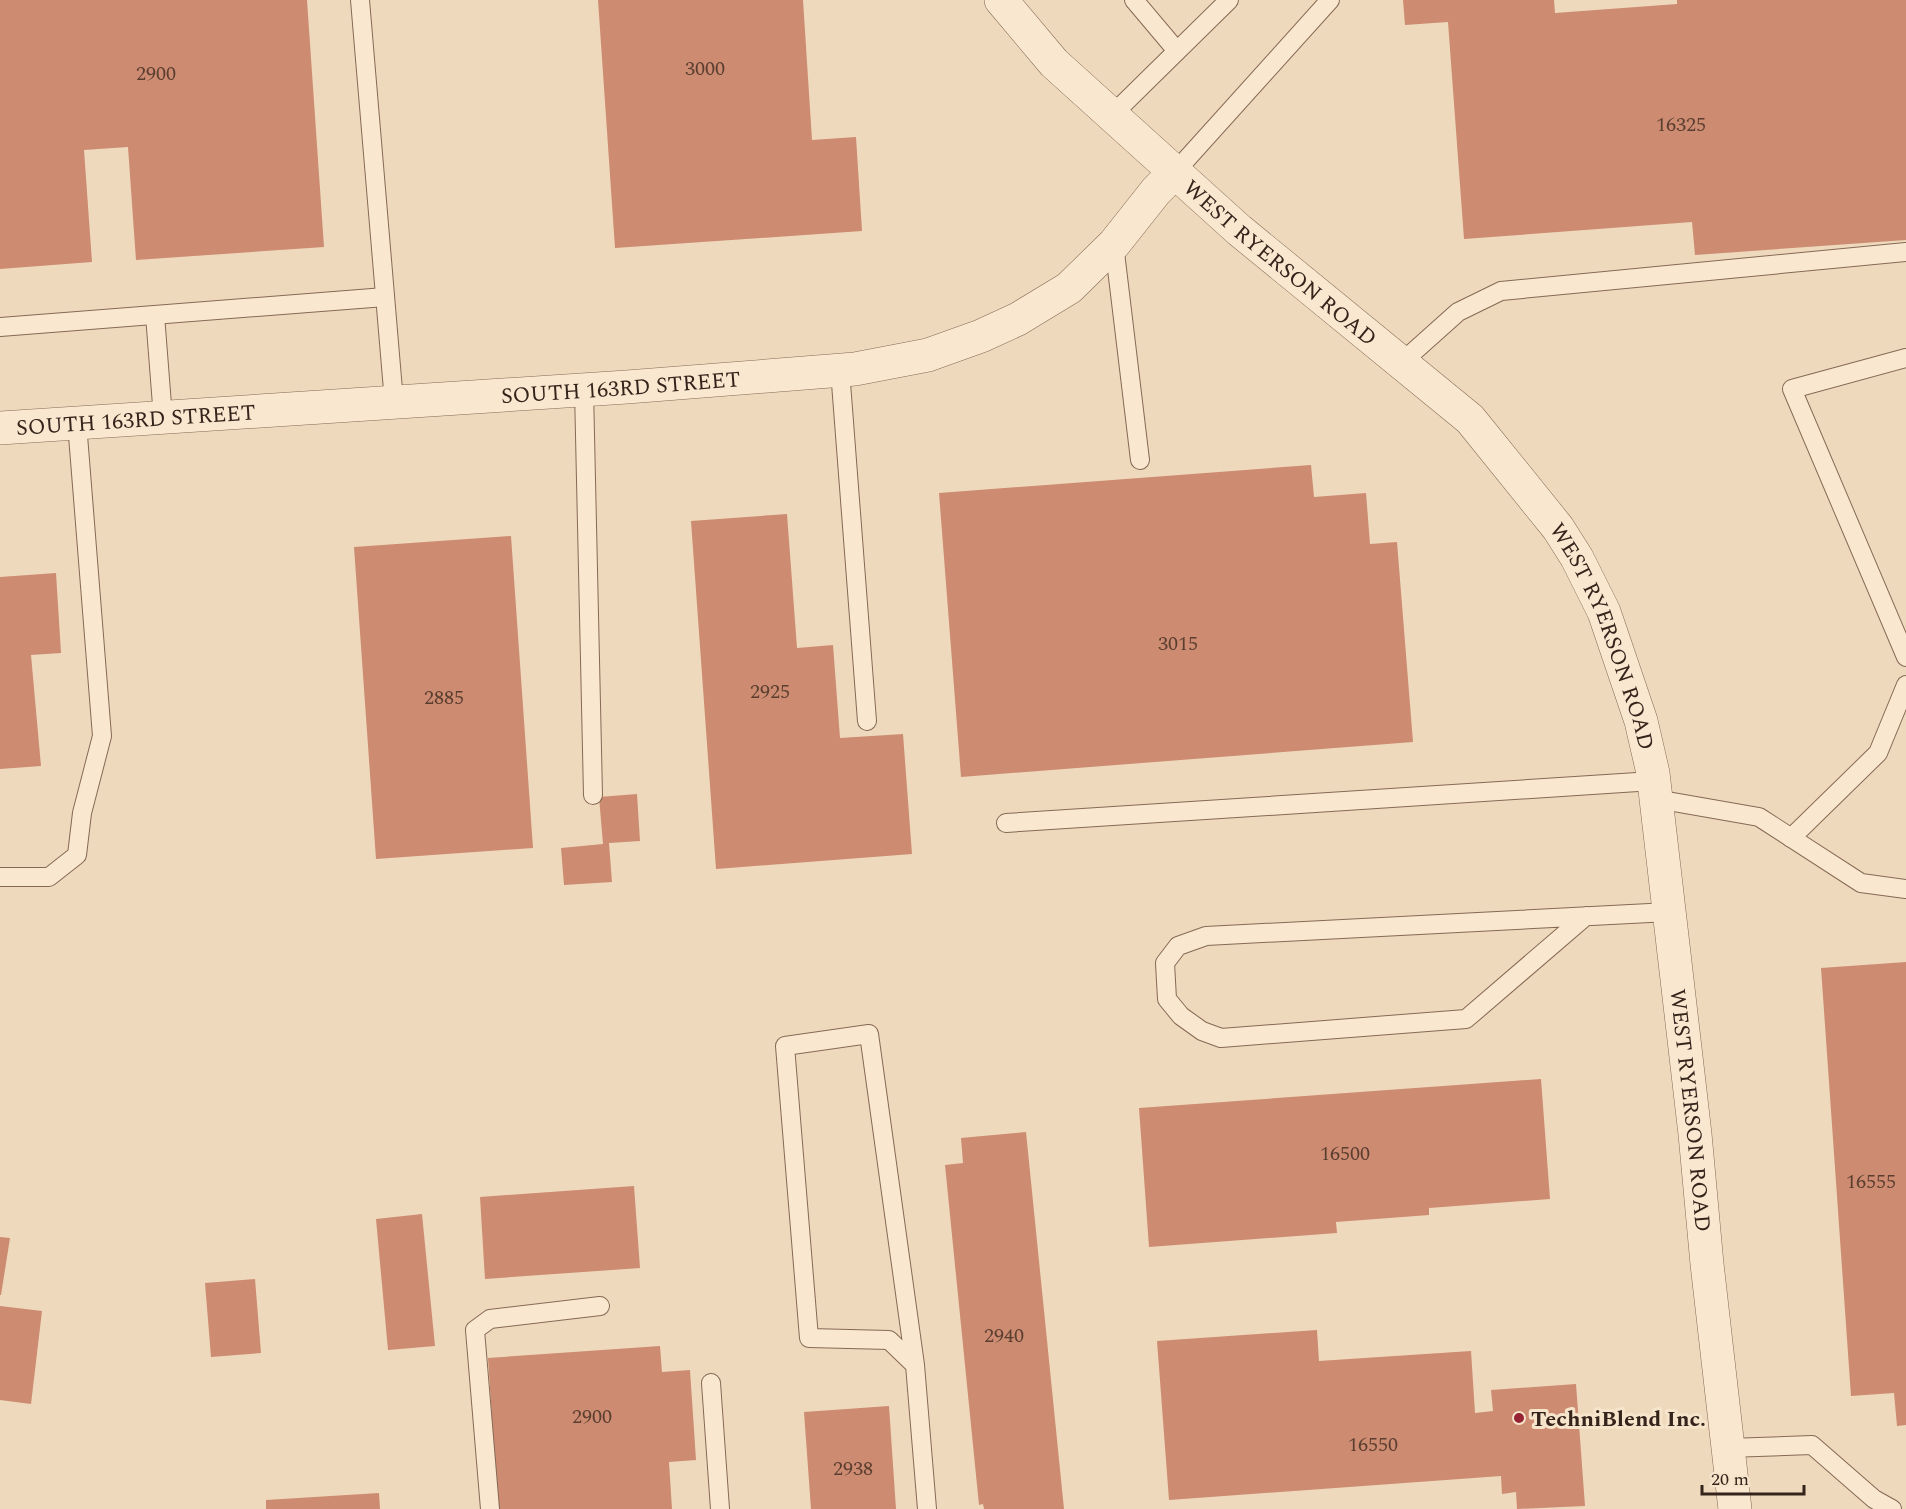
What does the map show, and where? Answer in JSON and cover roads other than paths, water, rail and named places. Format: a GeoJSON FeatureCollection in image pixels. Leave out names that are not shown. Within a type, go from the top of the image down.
{"type":"FeatureCollection","features":[{"type":"Feature","properties":{"kind":"street","name":"WEST RYERSON ROAD"},"geometry":{"type":"LineString","coordinates":[[1000,0],[1054,63],[1239,230],[1470,419],[1558,528],[1577,558],[1604,612],[1641,721],[1654,790],[1695,1134],[1708,1275],[1735,1509]]}},
{"type":"Feature","properties":{"kind":"street","name":"SOUTH 163RD STREET"},"geometry":{"type":"LineString","coordinates":[[0,428],[584,390],[840,370],[928,355],[981,336],[1018,319],[1069,288],[1114,244],[1156,191],[1175,172]]}},
{"type":"Feature","properties":{"kind":"lane"},"geometry":{"type":"LineString","coordinates":[[360,0],[394,402]]}},
{"type":"Feature","properties":{"kind":"lane"},"geometry":{"type":"LineString","coordinates":[[1134,0],[1177,51]]}},
{"type":"Feature","properties":{"kind":"lane"},"geometry":{"type":"LineString","coordinates":[[1112,115],[1229,0]]}},
{"type":"Feature","properties":{"kind":"lane"},"geometry":{"type":"LineString","coordinates":[[1175,172],[1330,0]]}},
{"type":"Feature","properties":{"kind":"lane"},"geometry":{"type":"LineString","coordinates":[[1114,244],[1140,460]]}},
{"type":"Feature","properties":{"kind":"lane"},"geometry":{"type":"LineString","coordinates":[[1401,363],[1458,312],[1501,291],[1906,252]]}},
{"type":"Feature","properties":{"kind":"lane"},"geometry":{"type":"LineString","coordinates":[[0,327],[385,297]]}},
{"type":"Feature","properties":{"kind":"lane"},"geometry":{"type":"LineString","coordinates":[[155,315],[163,417]]}},
{"type":"Feature","properties":{"kind":"lane"},"geometry":{"type":"LineString","coordinates":[[1906,357],[1792,389],[1906,657]]}},
{"type":"Feature","properties":{"kind":"lane"},"geometry":{"type":"LineString","coordinates":[[840,370],[867,721]]}},
{"type":"Feature","properties":{"kind":"lane"},"geometry":{"type":"LineString","coordinates":[[584,390],[593,795]]}},
{"type":"Feature","properties":{"kind":"lane"},"geometry":{"type":"LineString","coordinates":[[0,877],[49,877],[77,855],[82,813],[102,736],[77,423]]}},
{"type":"Feature","properties":{"kind":"lane"},"geometry":{"type":"LineString","coordinates":[[1791,838],[1878,753],[1906,685]]}},
{"type":"Feature","properties":{"kind":"lane"},"geometry":{"type":"LineString","coordinates":[[1006,823],[1654,790],[1759,817],[1861,883],[1906,889]]}},
{"type":"Feature","properties":{"kind":"lane"},"geometry":{"type":"LineString","coordinates":[[1586,916],[1466,1019],[1221,1038],[1202,1032],[1181,1016],[1167,999],[1165,963],[1178,946],[1206,936],[1586,916],[1669,912]]}},
{"type":"Feature","properties":{"kind":"lane"},"geometry":{"type":"LineString","coordinates":[[915,1365],[889,1340],[809,1338],[785,1046],[869,1034],[915,1365],[927,1509]]}},
{"type":"Feature","properties":{"kind":"lane"},"geometry":{"type":"LineString","coordinates":[[490,1509],[475,1330],[490,1319],[600,1306]]}},
{"type":"Feature","properties":{"kind":"lane"},"geometry":{"type":"LineString","coordinates":[[711,1383],[720,1509]]}},
{"type":"Feature","properties":{"kind":"lane"},"geometry":{"type":"LineString","coordinates":[[1728,1448],[1812,1445],[1874,1499],[1892,1509]]}},
{"type":"Feature","properties":{"kind":"place","name":"TechniBlend Inc."},"geometry":{"type":"Point","coordinates":[1519,1418]}}]}
